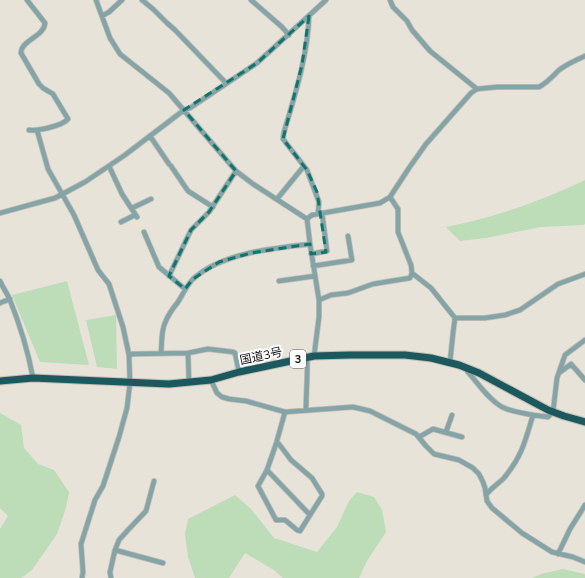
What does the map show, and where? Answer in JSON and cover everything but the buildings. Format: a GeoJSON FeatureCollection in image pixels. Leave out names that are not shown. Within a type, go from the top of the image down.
{"type":"FeatureCollection","features":[{"type":"Feature","properties":{"kind":"highway","name":"国道3号"},"geometry":{"type":"LineString","coordinates":[[0,381],[33,378],[168,384],[189,383],[211,380],[239,372],[310,357],[405,355],[431,358],[468,368],[553,412],[585,422]]}},
{"type":"Feature","properties":{"kind":"street"},"geometry":{"type":"LineString","coordinates":[[27,0],[45,23],[38,34],[23,47],[21,53],[39,84],[53,94],[68,119],[59,124],[37,130],[29,130]]}},
{"type":"Feature","properties":{"kind":"street"},"geometry":{"type":"LineString","coordinates":[[96,0],[110,38],[120,54],[169,93],[236,171],[253,184],[307,219],[319,317],[310,357],[306,389],[306,410]]}},
{"type":"Feature","properties":{"kind":"street"},"geometry":{"type":"LineString","coordinates":[[102,16],[109,12],[122,0]]}},
{"type":"Feature","properties":{"kind":"street"},"geometry":{"type":"LineString","coordinates":[[142,0],[175,30],[226,83]]}},
{"type":"Feature","properties":{"kind":"street"},"geometry":{"type":"LineString","coordinates":[[251,0],[289,35]]}},
{"type":"Feature","properties":{"kind":"street"},"geometry":{"type":"LineString","coordinates":[[0,213],[54,198],[85,182],[184,110],[190,108],[257,63],[318,9],[326,0]]}},
{"type":"Feature","properties":{"kind":"street"},"geometry":{"type":"LineString","coordinates":[[390,0],[393,7],[407,21],[412,30],[430,51],[477,89]]}},
{"type":"Feature","properties":{"kind":"street"},"geometry":{"type":"LineString","coordinates":[[309,16],[308,35],[302,65],[283,139],[304,166],[320,202],[320,213],[327,251],[311,254]]}},
{"type":"Feature","properties":{"kind":"street"},"geometry":{"type":"LineString","coordinates":[[307,219],[312,215],[320,213],[380,203],[390,197],[408,168],[426,144],[467,97],[477,89],[497,87],[539,87],[573,61],[585,56]]}},
{"type":"Feature","properties":{"kind":"street"},"geometry":{"type":"LineString","coordinates":[[37,130],[48,169],[74,215],[98,270],[109,284],[123,327],[129,355],[130,382],[127,408],[103,486],[95,500],[81,544],[82,578]]}},
{"type":"Feature","properties":{"kind":"street"},"geometry":{"type":"LineString","coordinates":[[150,136],[188,191],[213,207]]}},
{"type":"Feature","properties":{"kind":"street"},"geometry":{"type":"LineString","coordinates":[[109,166],[122,194],[136,216],[121,222]]}},
{"type":"Feature","properties":{"kind":"street"},"geometry":{"type":"LineString","coordinates":[[277,199],[304,166]]}},
{"type":"Feature","properties":{"kind":"street"},"geometry":{"type":"LineString","coordinates":[[169,276],[190,230],[213,207],[236,171]]}},
{"type":"Feature","properties":{"kind":"street"},"geometry":{"type":"LineString","coordinates":[[318,300],[331,295],[348,293],[373,284],[409,279],[412,273],[411,265],[398,232],[398,208],[390,197]]}},
{"type":"Feature","properties":{"kind":"street"},"geometry":{"type":"LineString","coordinates":[[132,208],[151,198]]}},
{"type":"Feature","properties":{"kind":"street"},"geometry":{"type":"LineString","coordinates":[[144,232],[159,267],[186,288]]}},
{"type":"Feature","properties":{"kind":"street"},"geometry":{"type":"LineString","coordinates":[[313,266],[352,260],[348,236]]}},
{"type":"Feature","properties":{"kind":"street"},"geometry":{"type":"LineString","coordinates":[[161,353],[164,324],[193,279],[219,262],[271,248],[310,244]]}},
{"type":"Feature","properties":{"kind":"street"},"geometry":{"type":"LineString","coordinates":[[412,273],[431,288],[455,318],[452,333],[450,362]]}},
{"type":"Feature","properties":{"kind":"street"},"geometry":{"type":"LineString","coordinates":[[455,318],[485,318],[505,315],[520,310],[558,284],[585,274]]}},
{"type":"Feature","properties":{"kind":"street"},"geometry":{"type":"LineString","coordinates":[[279,281],[315,276]]}},
{"type":"Feature","properties":{"kind":"street"},"geometry":{"type":"LineString","coordinates":[[0,281],[10,299],[29,354],[33,378]]}},
{"type":"Feature","properties":{"kind":"street"},"geometry":{"type":"LineString","coordinates":[[0,303],[10,299]]}},
{"type":"Feature","properties":{"kind":"street"},"geometry":{"type":"LineString","coordinates":[[468,368],[468,371],[487,395],[495,402],[513,411],[548,417],[553,412],[557,378],[565,355],[585,340]]}},
{"type":"Feature","properties":{"kind":"street"},"geometry":{"type":"LineString","coordinates":[[129,355],[188,353],[208,349],[233,352],[235,353],[239,372]]}},
{"type":"Feature","properties":{"kind":"street"},"geometry":{"type":"LineString","coordinates":[[188,353],[189,383]]}},
{"type":"Feature","properties":{"kind":"street"},"geometry":{"type":"LineString","coordinates":[[559,372],[571,364],[585,380]]}},
{"type":"Feature","properties":{"kind":"street"},"geometry":{"type":"LineString","coordinates":[[211,380],[217,393],[222,397],[229,399],[246,401],[285,412],[353,406],[363,409],[416,434],[434,454],[459,460],[473,468],[479,474],[483,482],[487,501],[492,508],[536,543],[552,552],[573,557],[585,562]]}},
{"type":"Feature","properties":{"kind":"street"},"geometry":{"type":"LineString","coordinates":[[276,444],[279,444],[291,460],[312,478],[322,494],[300,531],[285,520],[276,520],[258,486],[267,470],[285,412]]}},
{"type":"Feature","properties":{"kind":"street"},"geometry":{"type":"LineString","coordinates":[[446,432],[452,415]]}},
{"type":"Feature","properties":{"kind":"street"},"geometry":{"type":"LineString","coordinates":[[486,495],[491,488],[503,478],[521,453],[533,415]]}},
{"type":"Feature","properties":{"kind":"street"},"geometry":{"type":"LineString","coordinates":[[419,437],[432,429],[462,437]]}},
{"type":"Feature","properties":{"kind":"street"},"geometry":{"type":"LineString","coordinates":[[267,470],[310,515]]}},
{"type":"Feature","properties":{"kind":"street"},"geometry":{"type":"LineString","coordinates":[[111,578],[110,572],[119,540],[146,510],[154,480]]}},
{"type":"Feature","properties":{"kind":"street"},"geometry":{"type":"LineString","coordinates":[[558,554],[570,529],[585,505]]}},
{"type":"Feature","properties":{"kind":"street"},"geometry":{"type":"LineString","coordinates":[[115,550],[163,563]]}},
{"type":"Feature","properties":{"kind":"highlighted area"},"geometry":{"type":"Polygon","coordinates":[[[309,16],[302,65],[283,139],[307,170],[317,192],[326,252],[311,254],[310,244],[251,253],[219,262],[193,279],[185,289],[169,276],[191,230],[209,212],[236,171],[184,110],[257,63],[309,16]]]}},
{"type":"Feature","properties":{"kind":"green space"},"geometry":{"type":"Polygon","coordinates":[[[585,180],[585,224],[583,225],[541,227],[486,238],[460,241],[446,227],[482,219],[517,208],[585,180]]]}},
{"type":"Feature","properties":{"kind":"green space"},"geometry":{"type":"Polygon","coordinates":[[[67,281],[89,365],[40,362],[12,295],[67,281]]]}},
{"type":"Feature","properties":{"kind":"green space"},"geometry":{"type":"Polygon","coordinates":[[[116,315],[117,369],[97,367],[86,320],[116,315]]]}},
{"type":"Feature","properties":{"kind":"green space"},"geometry":{"type":"Polygon","coordinates":[[[0,413],[21,425],[24,448],[38,464],[54,470],[69,492],[66,508],[57,534],[32,570],[21,578],[0,578],[0,529],[8,516],[0,508],[0,413]]]}},
{"type":"Feature","properties":{"kind":"green space"},"geometry":{"type":"Polygon","coordinates":[[[357,492],[374,497],[382,510],[386,532],[367,561],[359,578],[283,578],[274,570],[245,553],[229,578],[195,578],[188,557],[185,534],[188,519],[235,495],[251,509],[274,538],[317,552],[337,527],[349,501],[357,492]]]}},
{"type":"Feature","properties":{"kind":"green space"},"geometry":{"type":"Polygon","coordinates":[[[563,569],[585,574],[585,578],[532,578],[541,574],[563,569]]]}}]}
